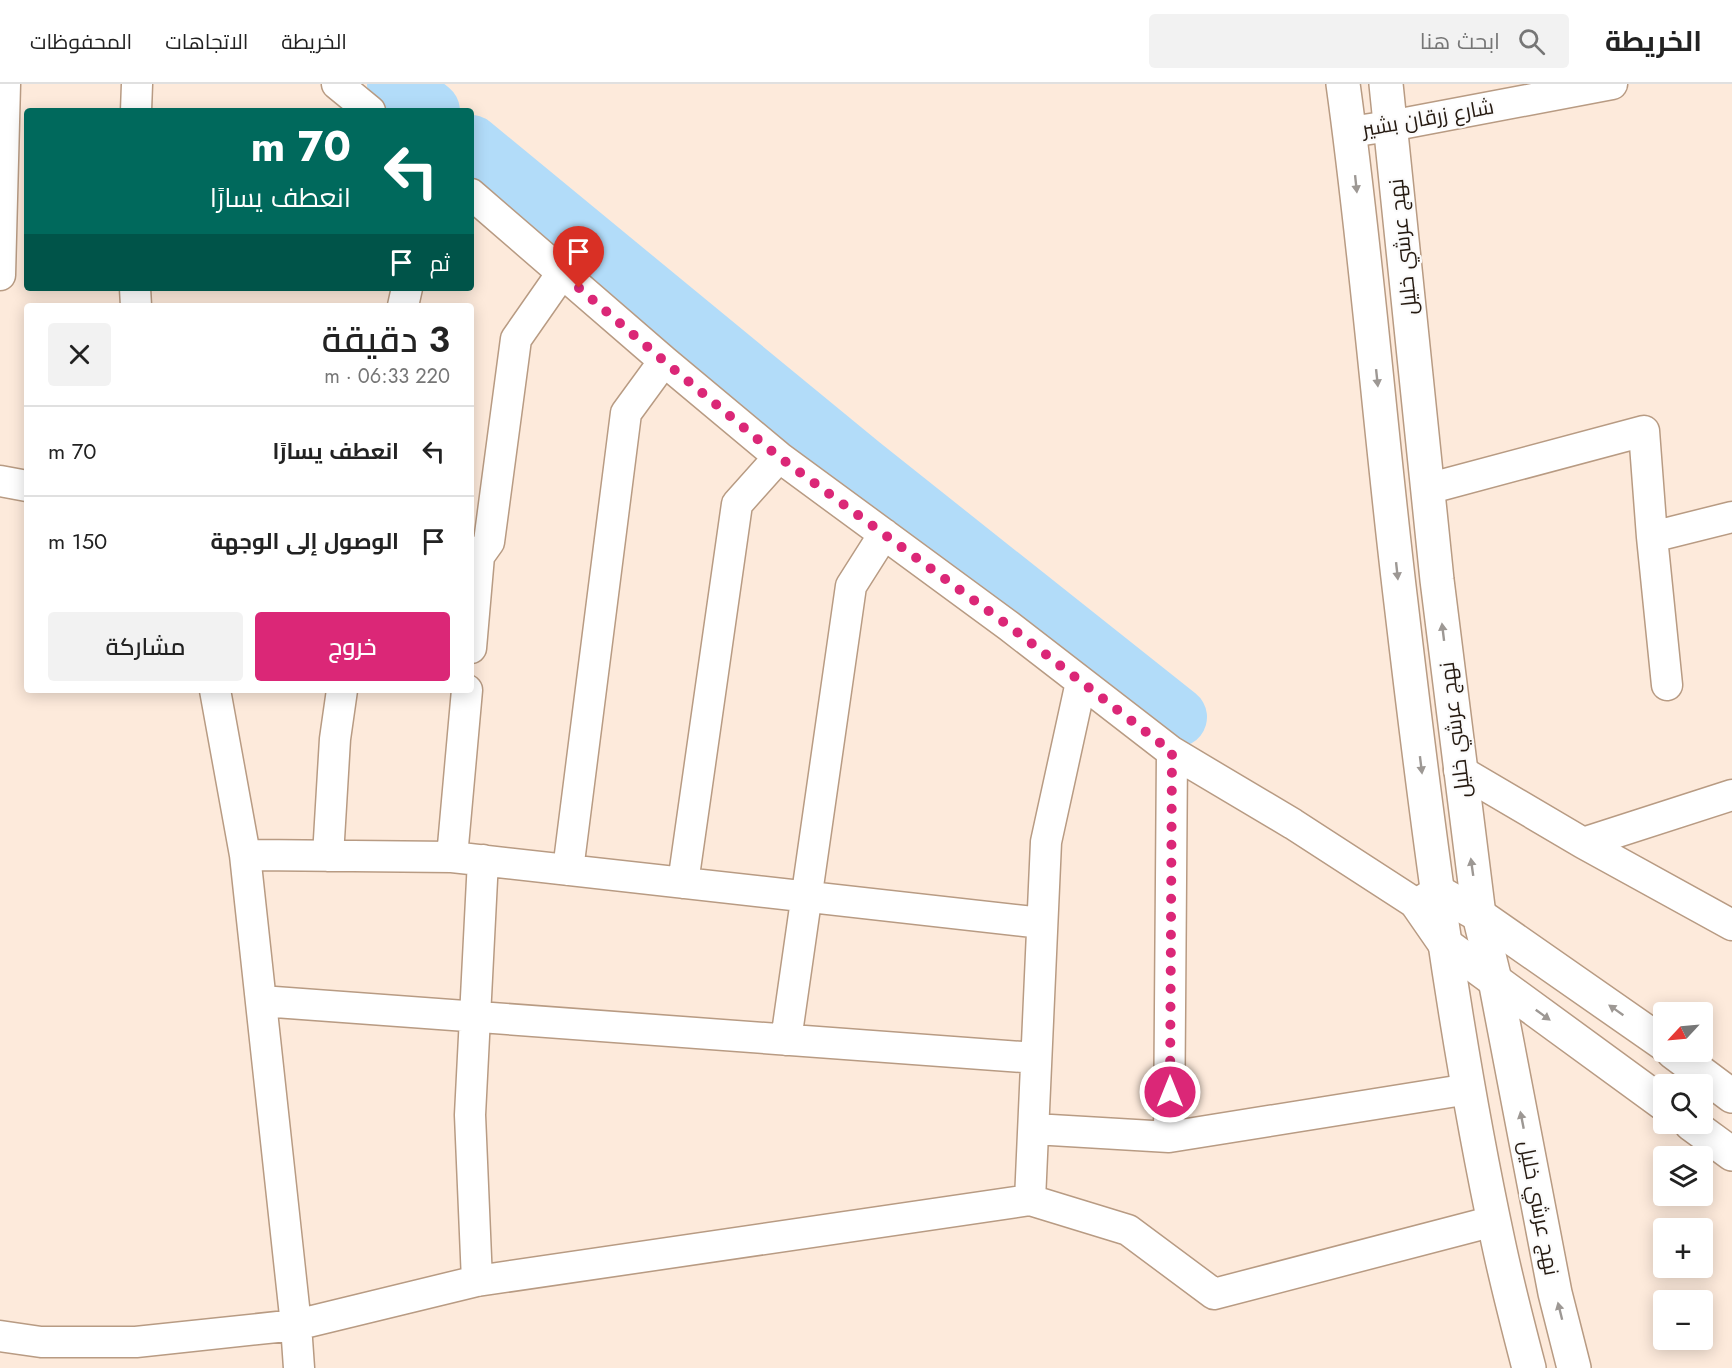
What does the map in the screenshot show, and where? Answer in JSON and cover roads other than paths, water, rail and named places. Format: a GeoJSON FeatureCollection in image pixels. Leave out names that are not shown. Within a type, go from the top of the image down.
{"type":"FeatureCollection","features":[{"type":"Feature","properties":{"kind":"main road","name":"نهج عرشي خليل"},"geometry":{"type":"LineString","coordinates":[[1343,84],[1402,613],[1428,899],[1445,944],[1494,1221],[1529,1368]]}},
{"type":"Feature","properties":{"kind":"main road","name":"نهج عرشي خليل"},"geometry":{"type":"LineString","coordinates":[[1386,84],[1428,489],[1479,915],[1495,980],[1555,1293],[1574,1368]]}},
{"type":"Feature","properties":{"kind":"main road"},"geometry":{"type":"LineString","coordinates":[[1428,899],[1479,915],[1653,1036]]}},
{"type":"Feature","properties":{"kind":"main road"},"geometry":{"type":"LineString","coordinates":[[1445,944],[1653,1096]]}},
{"type":"Feature","properties":{"kind":"main road"},"geometry":{"type":"LineString","coordinates":[[1687,1062],[1732,1095]]}},
{"type":"Feature","properties":{"kind":"main road"},"geometry":{"type":"LineString","coordinates":[[1705,1134],[1732,1154]]}},
{"type":"Feature","properties":{"kind":"street"},"geometry":{"type":"LineString","coordinates":[[0,275],[5,84]]}},
{"type":"Feature","properties":{"kind":"street"},"geometry":{"type":"LineString","coordinates":[[136,108],[137,84]]}},
{"type":"Feature","properties":{"kind":"street"},"geometry":{"type":"LineString","coordinates":[[337,84],[366,108]]}},
{"type":"Feature","properties":{"kind":"street","name":"شارع زرقان بشير"},"geometry":{"type":"LineString","coordinates":[[1350,132],[1612,84]]}},
{"type":"Feature","properties":{"kind":"street"},"geometry":{"type":"LineString","coordinates":[[474,197],[779,457],[1009,626],[1172,752],[1293,824],[1428,899]]}},
{"type":"Feature","properties":{"kind":"street"},"geometry":{"type":"LineString","coordinates":[[474,614],[479,556],[489,542],[516,339],[562,273]]}},
{"type":"Feature","properties":{"kind":"street"},"geometry":{"type":"LineString","coordinates":[[568,870],[626,413],[664,361]]}},
{"type":"Feature","properties":{"kind":"street"},"geometry":{"type":"LineString","coordinates":[[1428,489],[1644,431],[1667,686]]}},
{"type":"Feature","properties":{"kind":"street"},"geometry":{"type":"LineString","coordinates":[[683,883],[737,504],[779,457]]}},
{"type":"Feature","properties":{"kind":"street"},"geometry":{"type":"LineString","coordinates":[[0,481],[24,485]]}},
{"type":"Feature","properties":{"kind":"street"},"geometry":{"type":"LineString","coordinates":[[1652,537],[1732,517]]}},
{"type":"Feature","properties":{"kind":"street"},"geometry":{"type":"LineString","coordinates":[[786,1040],[851,586],[884,534]]}},
{"type":"Feature","properties":{"kind":"street"},"geometry":{"type":"LineString","coordinates":[[1030,1200],[1046,842],[1081,682]]}},
{"type":"Feature","properties":{"kind":"street"},"geometry":{"type":"LineString","coordinates":[[216,693],[245,855],[299,1368]]}},
{"type":"Feature","properties":{"kind":"street"},"geometry":{"type":"LineString","coordinates":[[328,856],[335,738],[342,693]]}},
{"type":"Feature","properties":{"kind":"street"},"geometry":{"type":"LineString","coordinates":[[452,856],[467,693]]}},
{"type":"Feature","properties":{"kind":"street"},"geometry":{"type":"LineString","coordinates":[[1169,1137],[1172,752]]}},
{"type":"Feature","properties":{"kind":"street"},"geometry":{"type":"LineString","coordinates":[[1460,770],[1583,843],[1732,925]]}},
{"type":"Feature","properties":{"kind":"street"},"geometry":{"type":"LineString","coordinates":[[1583,843],[1732,795]]}},
{"type":"Feature","properties":{"kind":"street"},"geometry":{"type":"LineString","coordinates":[[245,855],[452,856],[1042,923]]}},
{"type":"Feature","properties":{"kind":"street"},"geometry":{"type":"LineString","coordinates":[[477,1281],[470,1116],[483,860]]}},
{"type":"Feature","properties":{"kind":"street"},"geometry":{"type":"LineString","coordinates":[[261,1001],[1036,1058]]}},
{"type":"Feature","properties":{"kind":"street"},"geometry":{"type":"LineString","coordinates":[[1034,1129],[1169,1137],[1469,1089]]}},
{"type":"Feature","properties":{"kind":"street"},"geometry":{"type":"LineString","coordinates":[[0,1336],[137,1355],[296,1324],[477,1281],[1030,1200],[1128,1230],[1214,1294],[1494,1221]]}},
{"type":"Feature","properties":{"kind":"waterway"},"geometry":{"type":"LineString","coordinates":[[397,84],[426,108]]}},
{"type":"Feature","properties":{"kind":"waterway"},"geometry":{"type":"LineString","coordinates":[[474,147],[861,466],[1177,717]]}}]}
